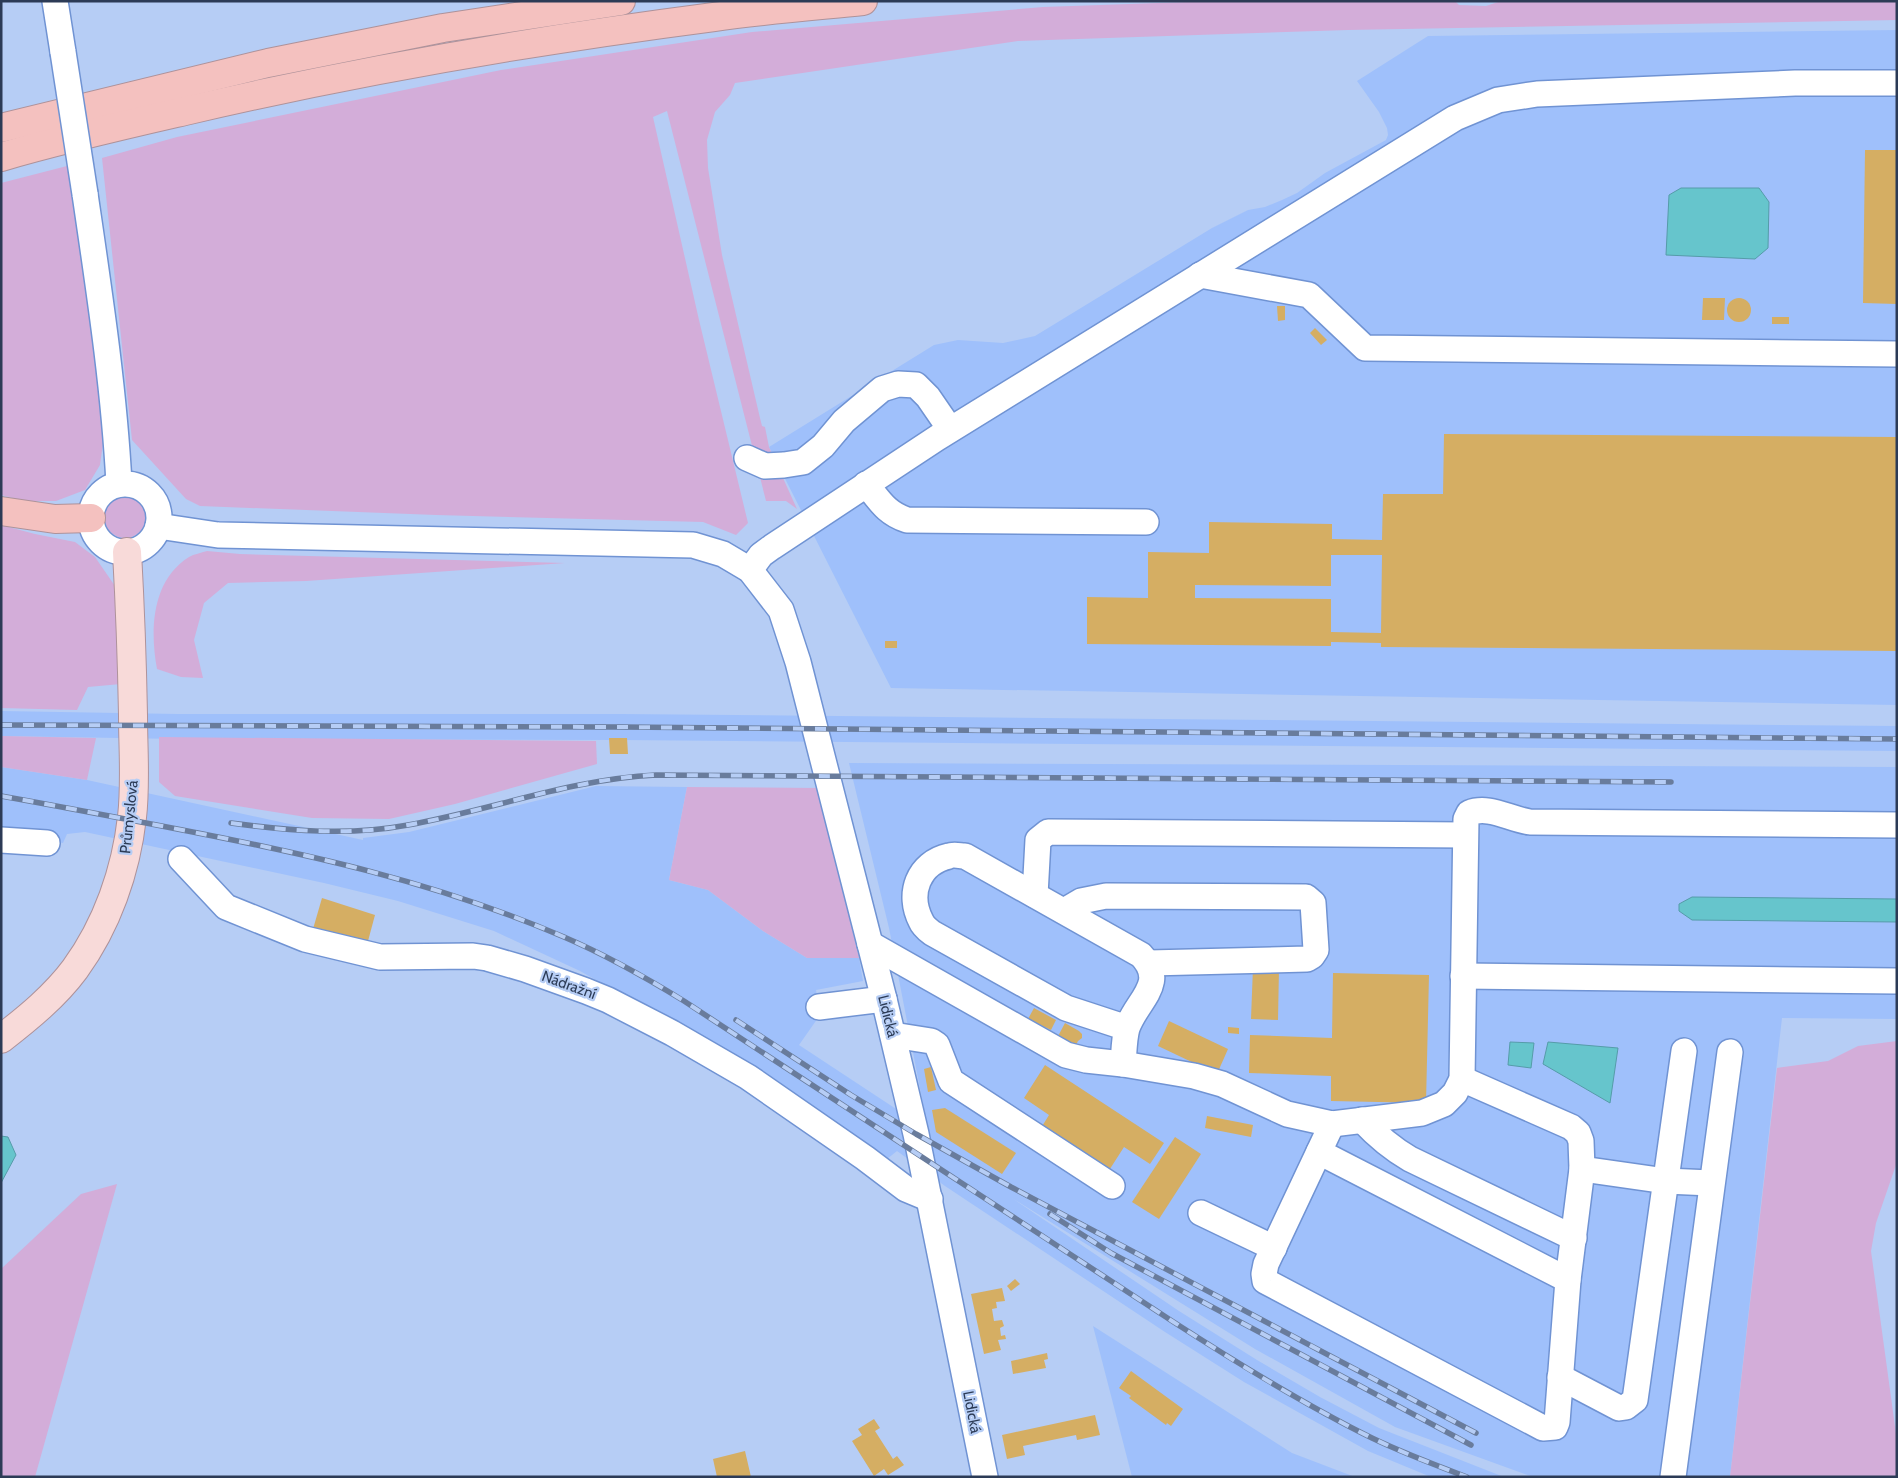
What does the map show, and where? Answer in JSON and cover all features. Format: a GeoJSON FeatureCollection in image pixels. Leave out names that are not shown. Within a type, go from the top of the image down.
{"type":"FeatureCollection","features":[{"type":"Feature","properties":{"kind":"highway"},"geometry":{"type":"LineString","coordinates":[[7,125],[268,63],[443,28],[621,1]]}},
{"type":"Feature","properties":{"kind":"highway"},"geometry":{"type":"LineString","coordinates":[[1,156],[272,90],[416,62],[529,43],[716,16],[863,1]]}},
{"type":"Feature","properties":{"kind":"highway"},"geometry":{"type":"LineString","coordinates":[[1,168],[104,130]]}},
{"type":"Feature","properties":{"kind":"highway"},"geometry":{"type":"LineString","coordinates":[[1,511],[55,519],[91,518]]}},
{"type":"Feature","properties":{"kind":"main road","name":"Průmyslová"},"geometry":{"type":"LineString","coordinates":[[1,1039],[33,1014],[75,969],[103,921],[119,879],[128,846],[133,796],[133,654],[127,552]]}},
{"type":"Feature","properties":{"kind":"street"},"geometry":{"type":"LineString","coordinates":[[56,1],[104,324],[116,430],[119,484]]}},
{"type":"Feature","properties":{"kind":"street"},"geometry":{"type":"LineString","coordinates":[[158,526],[218,535],[693,545],[723,554],[750,570],[761,555],[950,430],[1455,118],[1498,100],[1536,94],[1795,83],[1897,83]]}},
{"type":"Feature","properties":{"kind":"street"},"geometry":{"type":"LineString","coordinates":[[1200,275],[1309,295],[1365,348],[1897,354]]}},
{"type":"Feature","properties":{"kind":"street"},"geometry":{"type":"LineString","coordinates":[[747,458],[765,466],[803,462],[823,446],[844,421],[882,389],[898,384],[916,385],[928,398],[950,430]]}},
{"type":"Feature","properties":{"kind":"street"},"geometry":{"type":"LineString","coordinates":[[119,484],[138,486],[153,498],[157,506],[158,526],[150,541],[136,550],[127,552],[111,549],[104,545],[94,533],[91,518],[92,508],[102,492],[119,484]]}},
{"type":"Feature","properties":{"kind":"street"},"geometry":{"type":"LineString","coordinates":[[866,484],[885,508],[895,516],[907,520],[1146,522]]}},
{"type":"Feature","properties":{"kind":"street","name":"Lidická"},"geometry":{"type":"LineString","coordinates":[[750,570],[780,610],[798,662],[893,1035],[930,1199],[985,1477]]}},
{"type":"Feature","properties":{"kind":"street"},"geometry":{"type":"LineString","coordinates":[[870,944],[1066,1054],[1086,1060],[1194,1076],[1222,1084],[1287,1114],[1332,1124],[1422,1113],[1444,1104],[1455,1093],[1462,1079],[1465,835],[1466,819],[1469,813],[1483,810],[1530,822],[1897,825]]}},
{"type":"Feature","properties":{"kind":"street"},"geometry":{"type":"LineString","coordinates":[[1035,895],[1038,840],[1048,832],[1465,835]]}},
{"type":"Feature","properties":{"kind":"street"},"geometry":{"type":"LineString","coordinates":[[1,840],[47,843]]}},
{"type":"Feature","properties":{"kind":"street"},"geometry":{"type":"LineString","coordinates":[[1123,1064],[1127,1028],[1152,982],[1153,973],[1149,962],[1141,954],[965,856],[950,855],[931,863],[918,878],[914,895],[921,923],[932,933],[1066,1008],[1127,1028]]}},
{"type":"Feature","properties":{"kind":"street","name":"Nádražní"},"geometry":{"type":"LineString","coordinates":[[181,859],[226,907],[278,930],[304,939],[375,957],[471,947],[487,958],[608,1000],[672,1033],[748,1077],[865,1158],[906,1189],[930,1199]]}},
{"type":"Feature","properties":{"kind":"street"},"geometry":{"type":"LineString","coordinates":[[1064,911],[1080,901],[1106,896],[1306,896],[1313,903],[1316,950],[1307,959],[1149,962]]}},
{"type":"Feature","properties":{"kind":"street"},"geometry":{"type":"LineString","coordinates":[[1463,976],[1897,981]]}},
{"type":"Feature","properties":{"kind":"street"},"geometry":{"type":"LineString","coordinates":[[819,1007],[884,999]]}},
{"type":"Feature","properties":{"kind":"street"},"geometry":{"type":"LineString","coordinates":[[893,1035],[931,1041],[937,1045],[951,1081],[1112,1186]]}},
{"type":"Feature","properties":{"kind":"street"},"geometry":{"type":"LineString","coordinates":[[1560,1377],[1619,1408],[1626,1407],[1635,1400],[1684,1052]]}},
{"type":"Feature","properties":{"kind":"street"},"geometry":{"type":"LineString","coordinates":[[1673,1477],[1730,1052]]}},
{"type":"Feature","properties":{"kind":"street"},"geometry":{"type":"LineString","coordinates":[[1332,1124],[1274,1248],[1264,1274],[1265,1281],[1543,1428],[1555,1427],[1557,1422],[1568,1280],[1582,1169],[1581,1141],[1578,1133],[1571,1127],[1462,1079]]}},
{"type":"Feature","properties":{"kind":"street"},"geometry":{"type":"LineString","coordinates":[[1362,1120],[1391,1149],[1574,1238]]}},
{"type":"Feature","properties":{"kind":"street"},"geometry":{"type":"LineString","coordinates":[[1319,1152],[1568,1280]]}},
{"type":"Feature","properties":{"kind":"street"},"geometry":{"type":"LineString","coordinates":[[1582,1169],[1711,1184]]}},
{"type":"Feature","properties":{"kind":"street"},"geometry":{"type":"LineString","coordinates":[[1201,1213],[1274,1248]]}},
{"type":"Feature","properties":{"kind":"shaded area"},"geometry":{"type":"Polygon","coordinates":[[[1215,1],[1455,1],[1459,5],[1486,6],[1501,1],[1897,1],[1897,20],[1348,30],[1018,41],[735,83],[730,95],[715,112],[707,140],[708,168],[722,255],[762,426],[765,427],[769,447],[797,509],[786,501],[766,501],[667,111],[653,117],[748,523],[736,535],[703,522],[200,506],[186,499],[132,440],[102,158],[177,137],[501,70],[752,32],[1043,7],[1215,1]]]}},
{"type":"Feature","properties":{"kind":"shaded area"},"geometry":{"type":"Polygon","coordinates":[[[1897,30],[1897,705],[891,688],[769,447],[934,345],[958,340],[1003,343],[1035,336],[1212,228],[1248,210],[1265,207],[1297,193],[1325,173],[1386,140],[1388,135],[1387,128],[1379,112],[1357,81],[1428,36],[1897,30]]]}},
{"type":"Feature","properties":{"kind":"shaded area"},"geometry":{"type":"Polygon","coordinates":[[[67,166],[99,358],[104,436],[100,465],[85,490],[56,501],[25,501],[1,495],[1,183],[67,166]]]}},
{"type":"Feature","properties":{"kind":"shaded area"},"geometry":{"type":"Polygon","coordinates":[[[1681,188],[1759,188],[1769,202],[1768,248],[1755,259],[1666,255],[1669,195],[1681,188]]]}},
{"type":"Feature","properties":{"kind":"shaded area"},"geometry":{"type":"Polygon","coordinates":[[[121,496],[129,496],[140,502],[146,517],[140,532],[129,538],[121,538],[110,532],[104,521],[104,513],[110,502],[121,496]]]}},
{"type":"Feature","properties":{"kind":"shaded area"},"geometry":{"type":"Polygon","coordinates":[[[1,525],[75,542],[95,557],[115,586],[121,684],[88,687],[77,710],[1,708],[1,525]]]}},
{"type":"Feature","properties":{"kind":"shaded area"},"geometry":{"type":"Polygon","coordinates":[[[207,551],[240,554],[565,563],[306,581],[228,583],[204,603],[194,640],[203,678],[181,677],[157,669],[154,639],[156,608],[160,593],[176,567],[191,556],[207,551]]]}},
{"type":"Feature","properties":{"kind":"shaded area"},"geometry":{"type":"Polygon","coordinates":[[[1,711],[178,714],[621,714],[1897,726],[1897,751],[621,740],[178,739],[1,736],[1,711]]]}},
{"type":"Feature","properties":{"kind":"shaded area"},"geometry":{"type":"Polygon","coordinates":[[[1,736],[96,738],[87,780],[1,767],[1,736]]]}},
{"type":"Feature","properties":{"kind":"shaded area"},"geometry":{"type":"Polygon","coordinates":[[[159,737],[596,741],[597,764],[455,804],[389,819],[312,818],[175,796],[159,782],[159,737]]]}},
{"type":"Feature","properties":{"kind":"shaded area"},"geometry":{"type":"Polygon","coordinates":[[[849,763],[1897,767],[1897,1019],[1782,1018],[1730,1477],[1533,1477],[1395,1427],[1255,1349],[1012,1198],[1179,1311],[1320,1397],[1379,1428],[1504,1477],[1431,1477],[1368,1451],[1244,1382],[945,1186],[897,1151],[887,1159],[712,1045],[580,971],[494,931],[398,901],[324,883],[85,832],[67,834],[63,843],[1,833],[1,767],[87,780],[363,840],[363,838],[409,832],[596,786],[687,787],[669,880],[708,890],[763,931],[807,958],[859,958],[863,981],[816,990],[820,1015],[799,1045],[928,1130],[889,928],[849,763]]]}},
{"type":"Feature","properties":{"kind":"shaded area"},"geometry":{"type":"Polygon","coordinates":[[[687,787],[819,788],[859,958],[807,958],[763,931],[708,890],[669,880],[687,787]]]}},
{"type":"Feature","properties":{"kind":"shaded area"},"geometry":{"type":"Polygon","coordinates":[[[1692,897],[1897,899],[1897,922],[1692,920],[1679,911],[1679,904],[1692,897]]]}},
{"type":"Feature","properties":{"kind":"shaded area"},"geometry":{"type":"Polygon","coordinates":[[[1897,1041],[1897,1162],[1876,1223],[1871,1251],[1897,1441],[1897,1477],[1730,1477],[1777,1068],[1828,1061],[1858,1046],[1897,1041]]]}},
{"type":"Feature","properties":{"kind":"shaded area"},"geometry":{"type":"Polygon","coordinates":[[[1510,1042],[1534,1043],[1531,1068],[1508,1065],[1510,1042]]]}},
{"type":"Feature","properties":{"kind":"shaded area"},"geometry":{"type":"Polygon","coordinates":[[[1548,1042],[1618,1048],[1610,1103],[1543,1064],[1548,1042]]]}},
{"type":"Feature","properties":{"kind":"shaded area"},"geometry":{"type":"Polygon","coordinates":[[[1,1136],[8,1137],[16,1155],[1,1183],[1,1136]]]}},
{"type":"Feature","properties":{"kind":"shaded area"},"geometry":{"type":"Polygon","coordinates":[[[117,1184],[35,1477],[1,1477],[1,1269],[81,1194],[117,1184]]]}},
{"type":"Feature","properties":{"kind":"shaded area"},"geometry":{"type":"Polygon","coordinates":[[[1093,1326],[1292,1453],[1355,1477],[1132,1477],[1093,1326]]]}},
{"type":"Feature","properties":{"kind":"building"},"geometry":{"type":"Polygon","coordinates":[[[1865,150],[1897,150],[1897,304],[1863,303],[1865,150]]]}},
{"type":"Feature","properties":{"kind":"building"},"geometry":{"type":"Polygon","coordinates":[[[1703,298],[1725,298],[1724,320],[1702,320],[1703,298]]]}},
{"type":"Feature","properties":{"kind":"building"},"geometry":{"type":"Polygon","coordinates":[[[1739,298],[1748,301],[1751,310],[1748,319],[1739,322],[1730,319],[1727,310],[1730,301],[1739,298]]]}},
{"type":"Feature","properties":{"kind":"building"},"geometry":{"type":"Polygon","coordinates":[[[1277,306],[1285,306],[1285,320],[1278,321],[1277,306]]]}},
{"type":"Feature","properties":{"kind":"building"},"geometry":{"type":"Polygon","coordinates":[[[1772,317],[1789,317],[1789,324],[1772,324],[1772,317]]]}},
{"type":"Feature","properties":{"kind":"building"},"geometry":{"type":"Polygon","coordinates":[[[1315,328],[1327,340],[1321,345],[1310,333],[1315,328]]]}},
{"type":"Feature","properties":{"kind":"building"},"geometry":{"type":"Polygon","coordinates":[[[1444,434],[1897,437],[1897,651],[1381,647],[1381,643],[1331,642],[1331,646],[1087,644],[1087,597],[1148,598],[1148,552],[1209,553],[1209,522],[1332,524],[1332,539],[1382,540],[1383,494],[1443,494],[1444,434]],[[1331,555],[1331,586],[1195,585],[1195,598],[1331,599],[1331,632],[1381,633],[1382,555],[1331,555]]]}},
{"type":"Feature","properties":{"kind":"building"},"geometry":{"type":"Polygon","coordinates":[[[885,641],[897,641],[897,648],[885,648],[885,641]]]}},
{"type":"Feature","properties":{"kind":"building"},"geometry":{"type":"Polygon","coordinates":[[[609,738],[627,738],[628,754],[610,754],[609,738]]]}},
{"type":"Feature","properties":{"kind":"building"},"geometry":{"type":"Polygon","coordinates":[[[322,898],[375,915],[368,941],[313,929],[322,898]]]}},
{"type":"Feature","properties":{"kind":"building"},"geometry":{"type":"Polygon","coordinates":[[[1253,967],[1279,968],[1278,1020],[1251,1019],[1253,967]]]}},
{"type":"Feature","properties":{"kind":"building"},"geometry":{"type":"Polygon","coordinates":[[[1333,973],[1429,975],[1426,1103],[1331,1101],[1331,1076],[1249,1073],[1250,1035],[1332,1038],[1333,973]]]}},
{"type":"Feature","properties":{"kind":"building"},"geometry":{"type":"Polygon","coordinates":[[[1034,1008],[1056,1020],[1051,1030],[1028,1019],[1034,1008]]]}},
{"type":"Feature","properties":{"kind":"building"},"geometry":{"type":"Polygon","coordinates":[[[1169,1021],[1228,1049],[1217,1074],[1158,1046],[1169,1021]]]}},
{"type":"Feature","properties":{"kind":"building"},"geometry":{"type":"Polygon","coordinates":[[[1065,1023],[1082,1034],[1082,1038],[1074,1049],[1056,1040],[1065,1023]]]}},
{"type":"Feature","properties":{"kind":"building"},"geometry":{"type":"Polygon","coordinates":[[[1228,1027],[1239,1028],[1239,1034],[1228,1033],[1228,1027]]]}},
{"type":"Feature","properties":{"kind":"building"},"geometry":{"type":"Polygon","coordinates":[[[1045,1065],[1164,1143],[1150,1164],[1124,1147],[1108,1172],[1041,1128],[1049,1115],[1024,1098],[1045,1065]]]}},
{"type":"Feature","properties":{"kind":"building"},"geometry":{"type":"Polygon","coordinates":[[[931,1067],[936,1090],[928,1092],[924,1069],[931,1067]]]}},
{"type":"Feature","properties":{"kind":"building"},"geometry":{"type":"Polygon","coordinates":[[[945,1108],[1016,1153],[1002,1174],[936,1132],[932,1110],[945,1108]]]}},
{"type":"Feature","properties":{"kind":"building"},"geometry":{"type":"Polygon","coordinates":[[[1207,1116],[1253,1125],[1251,1137],[1205,1128],[1207,1116]]]}},
{"type":"Feature","properties":{"kind":"building"},"geometry":{"type":"Polygon","coordinates":[[[1175,1137],[1201,1154],[1159,1219],[1132,1202],[1175,1137]]]}},
{"type":"Feature","properties":{"kind":"building"},"geometry":{"type":"Polygon","coordinates":[[[1015,1279],[1020,1284],[1011,1291],[1007,1286],[1015,1279]]]}},
{"type":"Feature","properties":{"kind":"building"},"geometry":{"type":"Polygon","coordinates":[[[1002,1288],[1005,1301],[996,1302],[997,1308],[992,1309],[994,1321],[1002,1320],[1004,1326],[1000,1328],[1001,1336],[1005,1335],[1006,1339],[998,1340],[1001,1350],[984,1354],[971,1294],[1002,1288]]]}},
{"type":"Feature","properties":{"kind":"building"},"geometry":{"type":"Polygon","coordinates":[[[1047,1353],[1048,1359],[1044,1360],[1046,1368],[1013,1374],[1011,1361],[1047,1353]]]}},
{"type":"Feature","properties":{"kind":"building"},"geometry":{"type":"Polygon","coordinates":[[[1131,1371],[1183,1409],[1171,1426],[1167,1423],[1166,1425],[1129,1398],[1131,1396],[1119,1388],[1131,1371]]]}},
{"type":"Feature","properties":{"kind":"building"},"geometry":{"type":"Polygon","coordinates":[[[1095,1415],[1100,1435],[1077,1440],[1076,1435],[1023,1446],[1025,1455],[1007,1459],[1002,1435],[1095,1415]]]}},
{"type":"Feature","properties":{"kind":"building"},"geometry":{"type":"Polygon","coordinates":[[[874,1419],[880,1428],[875,1431],[893,1459],[897,1456],[904,1465],[888,1475],[884,1469],[874,1476],[852,1441],[862,1435],[858,1429],[874,1419]]]}},
{"type":"Feature","properties":{"kind":"building"},"geometry":{"type":"Polygon","coordinates":[[[745,1451],[751,1477],[717,1477],[713,1459],[745,1451]]]}},
{"type":"Feature","properties":{"kind":"railway"},"geometry":{"type":"LineString","coordinates":[[1,725],[621,727],[1897,739]]}},
{"type":"Feature","properties":{"kind":"railway"},"geometry":{"type":"LineString","coordinates":[[231,823],[320,831],[386,828],[439,819],[593,782],[656,775],[1671,782]]}},
{"type":"Feature","properties":{"kind":"railway"},"geometry":{"type":"LineString","coordinates":[[1,796],[223,838],[322,859],[468,900],[580,944],[655,983],[684,1001],[1172,1321],[1270,1382],[1372,1438],[1407,1454],[1467,1477]]}},
{"type":"Feature","properties":{"kind":"railway"},"geometry":{"type":"LineString","coordinates":[[736,1020],[851,1095],[916,1134],[1011,1187],[1476,1433]]}},
{"type":"Feature","properties":{"kind":"railway"},"geometry":{"type":"LineString","coordinates":[[1050,1214],[1111,1253],[1471,1445]]}}]}
